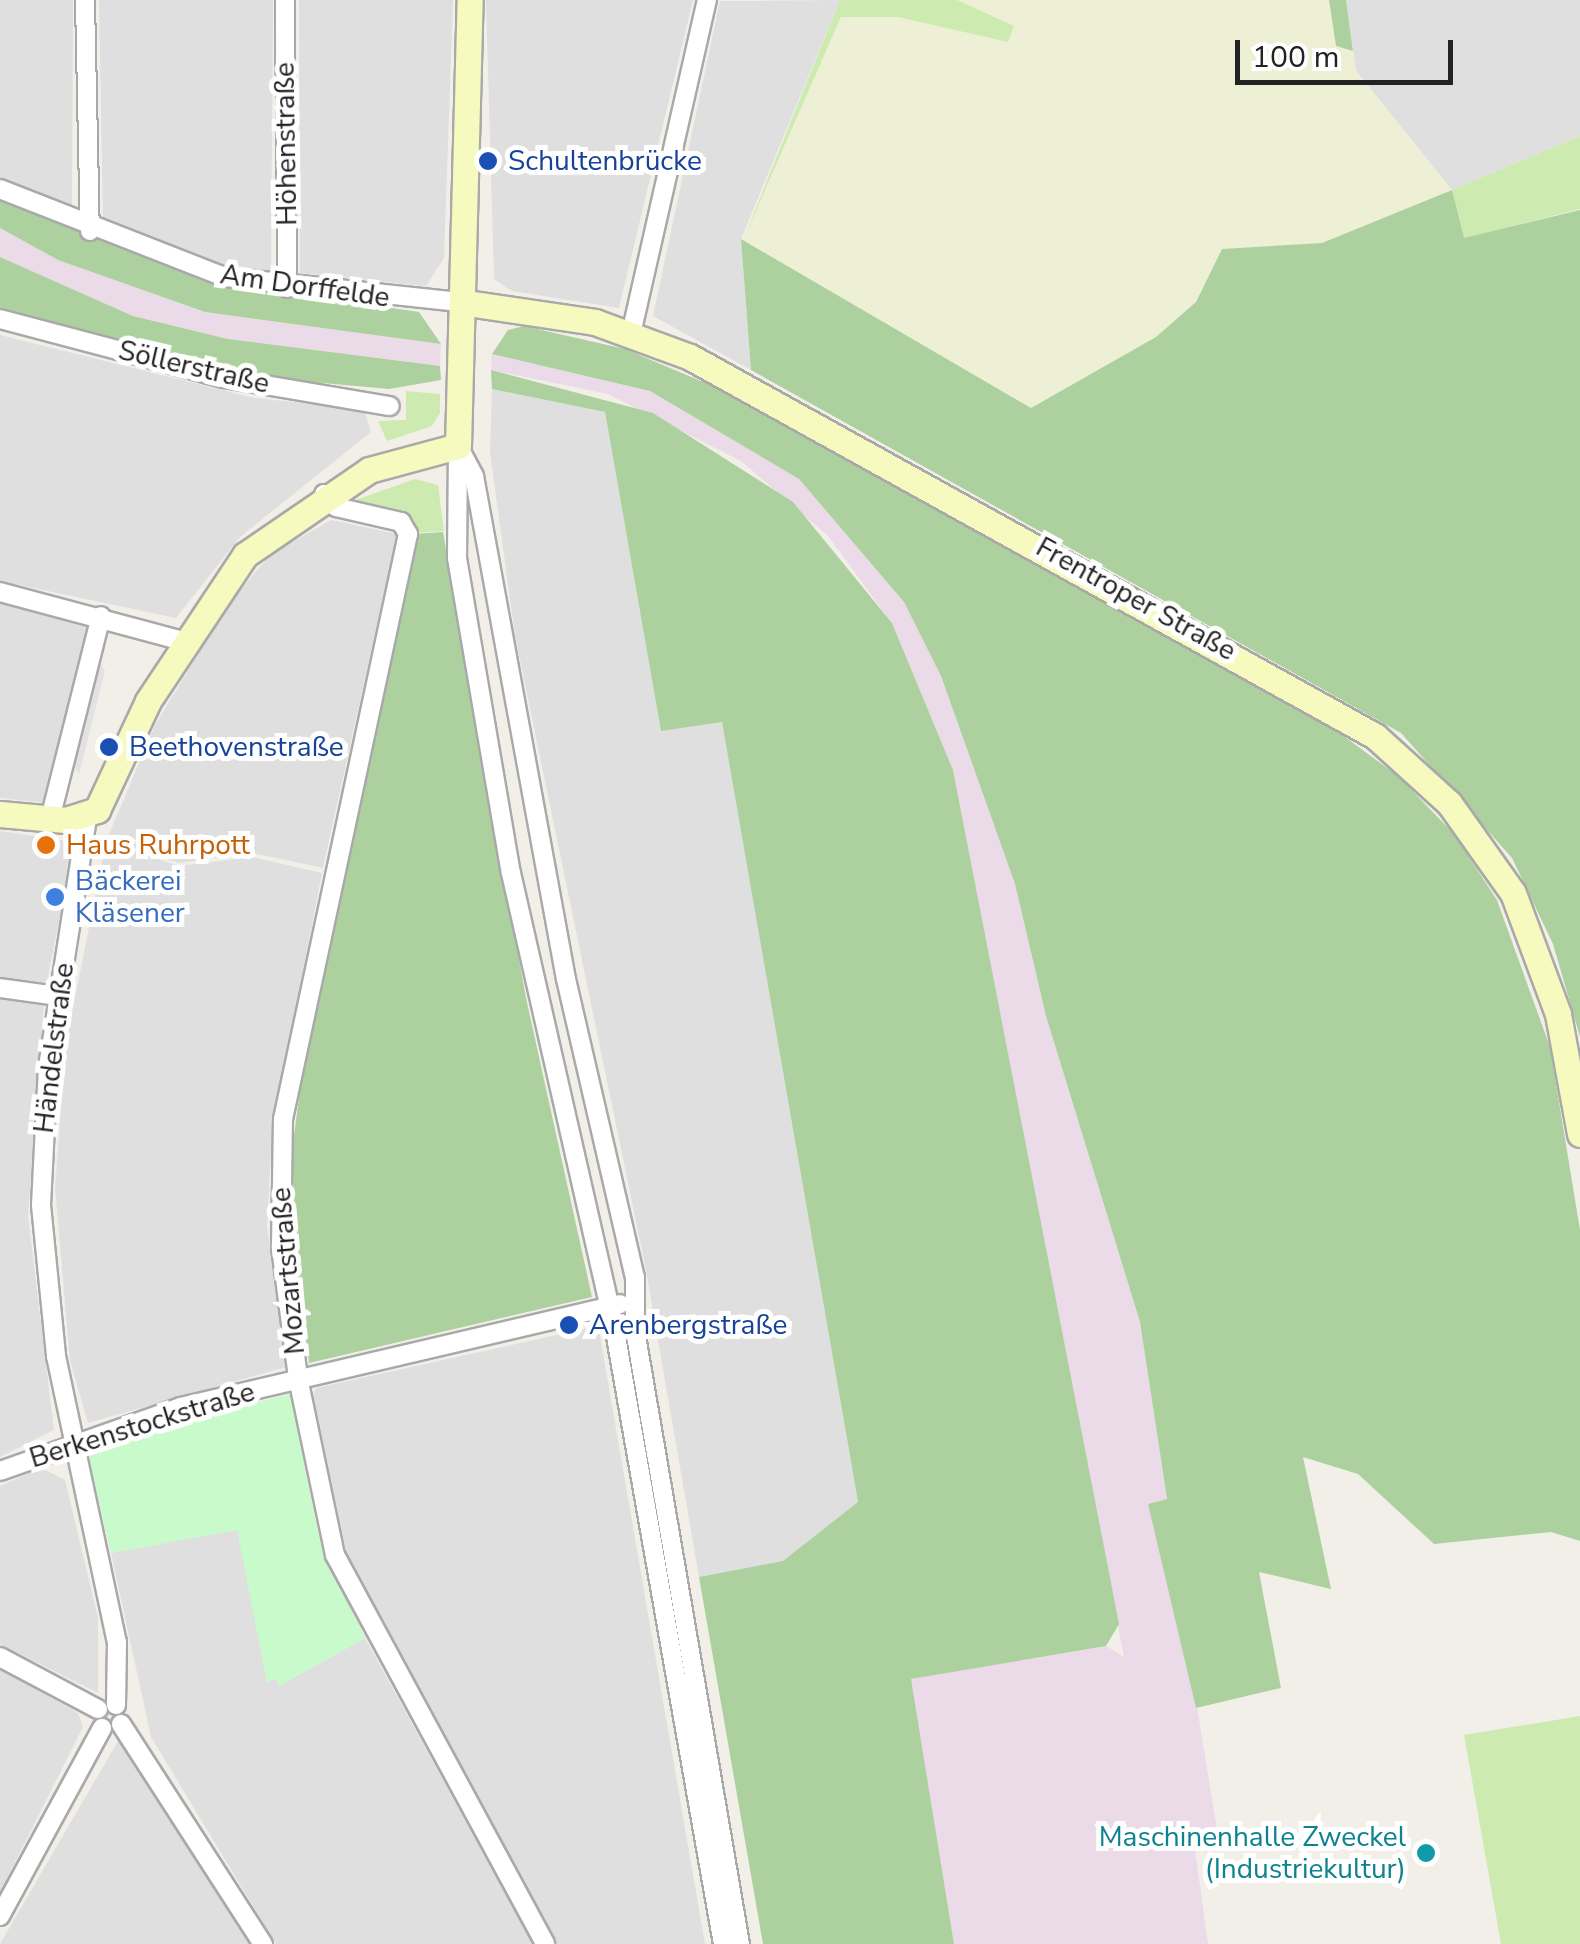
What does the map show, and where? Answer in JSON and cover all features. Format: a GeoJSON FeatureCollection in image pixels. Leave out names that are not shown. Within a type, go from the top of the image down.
{"type":"FeatureCollection","features":[{"type":"Feature","properties":{"kind":"main road"},"geometry":{"type":"LineString","coordinates":[[458,446],[466,383],[470,0]]}},
{"type":"Feature","properties":{"kind":"main road","name":"Frentroper Straße"},"geometry":{"type":"LineString","coordinates":[[467,316],[634,323],[1230,650],[1400,755],[1450,803],[1513,894],[1558,1014],[1580,1134]]}},
{"type":"Feature","properties":{"kind":"main road","name":"Händelstraße"},"geometry":{"type":"LineString","coordinates":[[87,818],[184,641],[246,555],[324,494],[369,470],[458,446]]}},
{"type":"Feature","properties":{"kind":"main road"},"geometry":{"type":"LineString","coordinates":[[0,814],[87,818]]}},
{"type":"Feature","properties":{"kind":"street"},"geometry":{"type":"LineString","coordinates":[[85,0],[90,232]]}},
{"type":"Feature","properties":{"kind":"street","name":"Höhenstraße"},"geometry":{"type":"LineString","coordinates":[[285,0],[287,288]]}},
{"type":"Feature","properties":{"kind":"street"},"geometry":{"type":"LineString","coordinates":[[634,323],[706,0]]}},
{"type":"Feature","properties":{"kind":"street","name":"Am Dorffelde"},"geometry":{"type":"LineString","coordinates":[[0,190],[90,232],[287,288],[467,316]]}},
{"type":"Feature","properties":{"kind":"street","name":"Söllerstraße"},"geometry":{"type":"LineString","coordinates":[[0,319],[224,378],[390,406]]}},
{"type":"Feature","properties":{"kind":"street"},"geometry":{"type":"LineString","coordinates":[[458,446],[474,476],[635,1301],[740,1944]]}},
{"type":"Feature","properties":{"kind":"street"},"geometry":{"type":"LineString","coordinates":[[458,446],[457,558],[511,873],[609,1306],[722,1944]]}},
{"type":"Feature","properties":{"kind":"street","name":"Mozartstraße"},"geometry":{"type":"LineString","coordinates":[[324,494],[336,507],[402,522],[408,534],[284,1118],[280,1247],[298,1378],[335,1555],[546,1944]]}},
{"type":"Feature","properties":{"kind":"street"},"geometry":{"type":"LineString","coordinates":[[0,592],[184,641]]}},
{"type":"Feature","properties":{"kind":"street"},"geometry":{"type":"LineString","coordinates":[[50,818],[101,616]]}},
{"type":"Feature","properties":{"kind":"street","name":"Händelstraße"},"geometry":{"type":"LineString","coordinates":[[0,1916],[109,1717],[117,1642],[71,1443],[41,1205],[58,996],[91,838],[87,818]]}},
{"type":"Feature","properties":{"kind":"street"},"geometry":{"type":"LineString","coordinates":[[0,988],[58,996]]}},
{"type":"Feature","properties":{"kind":"street","name":"Berkenstockstraße"},"geometry":{"type":"LineString","coordinates":[[0,1472],[71,1443],[298,1378],[635,1301]]}},
{"type":"Feature","properties":{"kind":"street"},"geometry":{"type":"LineString","coordinates":[[0,1656],[109,1717],[263,1944]]}},
{"type":"Feature","properties":{"kind":"shaded area"},"geometry":{"type":"Polygon","coordinates":[[[0,0],[73,0],[72,208],[0,177],[0,0]]]}},
{"type":"Feature","properties":{"kind":"shaded area"},"geometry":{"type":"Polygon","coordinates":[[[99,0],[273,0],[271,272],[208,262],[103,222],[99,0]]]}},
{"type":"Feature","properties":{"kind":"shaded area"},"geometry":{"type":"Polygon","coordinates":[[[299,0],[453,0],[444,258],[426,286],[300,273],[299,0]]]}},
{"type":"Feature","properties":{"kind":"shaded area"},"geometry":{"type":"Polygon","coordinates":[[[486,0],[693,0],[619,308],[512,291],[494,279],[486,0]]]}},
{"type":"Feature","properties":{"kind":"shaded area"},"geometry":{"type":"Polygon","coordinates":[[[840,0],[741,239],[751,370],[653,316],[720,1],[840,0]]]}},
{"type":"Feature","properties":{"kind":"shaded area"},"geometry":{"type":"Polygon","coordinates":[[[1346,0],[1580,0],[1580,136],[1452,190],[1356,71],[1346,0]]]}},
{"type":"Feature","properties":{"kind":"shaded area"},"geometry":{"type":"Polygon","coordinates":[[[0,228],[58,260],[205,312],[441,344],[440,366],[228,339],[133,316],[0,257],[0,228]]]}},
{"type":"Feature","properties":{"kind":"shaded area"},"geometry":{"type":"Polygon","coordinates":[[[0,335],[254,398],[364,409],[371,432],[240,537],[176,618],[0,581],[0,335]]]}},
{"type":"Feature","properties":{"kind":"shaded area"},"geometry":{"type":"Polygon","coordinates":[[[492,354],[650,391],[799,479],[904,602],[941,676],[1015,884],[1046,1016],[1140,1322],[1167,1500],[1148,1504],[1192,1676],[1219,1842],[1195,1849],[1208,1944],[954,1944],[910,1679],[1106,1646],[1124,1657],[953,770],[892,623],[828,536],[741,461],[608,394],[491,370],[492,354]]]}},
{"type":"Feature","properties":{"kind":"shaded area"},"geometry":{"type":"Polygon","coordinates":[[[492,389],[605,412],[661,731],[722,721],[858,1503],[783,1561],[699,1577],[645,1265],[515,636],[490,452],[492,389]]]}},
{"type":"Feature","properties":{"kind":"shaded area"},"geometry":{"type":"Polygon","coordinates":[[[331,520],[397,534],[323,868],[253,853],[178,863],[107,839],[155,725],[229,603],[270,555],[331,520]]]}},
{"type":"Feature","properties":{"kind":"shaded area"},"geometry":{"type":"Polygon","coordinates":[[[0,602],[89,628],[48,803],[0,798],[0,602]]]}},
{"type":"Feature","properties":{"kind":"shaded area"},"geometry":{"type":"Polygon","coordinates":[[[96,656],[105,671],[79,774],[70,760],[96,656]]]}},
{"type":"Feature","properties":{"kind":"shaded area"},"geometry":{"type":"Polygon","coordinates":[[[0,831],[75,842],[46,986],[0,980],[0,831]]]}},
{"type":"Feature","properties":{"kind":"shaded area"},"geometry":{"type":"Polygon","coordinates":[[[106,842],[179,866],[252,857],[322,873],[272,1133],[267,1225],[286,1367],[88,1423],[70,1361],[55,1188],[66,1043],[106,842]]]}},
{"type":"Feature","properties":{"kind":"shaded area"},"geometry":{"type":"Polygon","coordinates":[[[0,997],[44,1002],[28,1216],[54,1430],[0,1457],[0,997]]]}},
{"type":"Feature","properties":{"kind":"shaded area"},"geometry":{"type":"Polygon","coordinates":[[[597,1326],[705,1944],[557,1944],[347,1554],[312,1399],[316,1388],[597,1326]]]}},
{"type":"Feature","properties":{"kind":"shaded area"},"geometry":{"type":"Polygon","coordinates":[[[41,1468],[65,1480],[98,1618],[98,1693],[0,1644],[0,1486],[41,1468]]]}},
{"type":"Feature","properties":{"kind":"shaded area"},"geometry":{"type":"Polygon","coordinates":[[[237,1529],[279,1686],[365,1638],[533,1944],[276,1944],[151,1737],[111,1553],[237,1529]]]}},
{"type":"Feature","properties":{"kind":"shaded area"},"geometry":{"type":"Polygon","coordinates":[[[0,1669],[78,1713],[83,1727],[0,1892],[0,1669]]]}},
{"type":"Feature","properties":{"kind":"shaded area"},"geometry":{"type":"Polygon","coordinates":[[[118,1741],[131,1746],[250,1944],[0,1944],[118,1741]]]}},
{"type":"Feature","properties":{"kind":"green space"},"geometry":{"type":"Polygon","coordinates":[[[840,0],[957,0],[1014,26],[1008,42],[898,17],[841,17],[743,240],[840,0]]]}},
{"type":"Feature","properties":{"kind":"green space"},"geometry":{"type":"Polygon","coordinates":[[[957,0],[1329,0],[1336,47],[1353,51],[1356,71],[1452,190],[1322,243],[1222,249],[1196,302],[1156,337],[1031,408],[743,240],[841,17],[898,17],[1008,41],[957,0]]]}},
{"type":"Feature","properties":{"kind":"green space"},"geometry":{"type":"Polygon","coordinates":[[[1329,0],[1346,0],[1353,51],[1336,46],[1329,0]]]}},
{"type":"Feature","properties":{"kind":"green space"},"geometry":{"type":"Polygon","coordinates":[[[1580,136],[1580,209],[1463,239],[1452,190],[1580,136]]]}},
{"type":"Feature","properties":{"kind":"green space"},"geometry":{"type":"Polygon","coordinates":[[[1452,190],[1464,238],[1580,210],[1580,1037],[1553,944],[1512,858],[1401,733],[751,370],[741,239],[1031,408],[1156,337],[1196,302],[1222,249],[1322,243],[1452,190]]]}},
{"type":"Feature","properties":{"kind":"green space"},"geometry":{"type":"Polygon","coordinates":[[[0,197],[201,280],[419,312],[441,344],[205,312],[58,260],[0,228],[0,197]]]}},
{"type":"Feature","properties":{"kind":"green space"},"geometry":{"type":"Polygon","coordinates":[[[0,257],[133,316],[228,339],[440,366],[441,380],[389,389],[289,380],[103,339],[0,308],[0,257]]]}},
{"type":"Feature","properties":{"kind":"green space"},"geometry":{"type":"Polygon","coordinates":[[[524,326],[625,349],[734,395],[1319,718],[1398,776],[1454,834],[1497,900],[1550,1047],[1580,1230],[1580,1541],[1551,1532],[1434,1544],[1358,1474],[1303,1457],[1331,1589],[1259,1572],[1281,1688],[1196,1708],[1148,1504],[1167,1499],[1140,1322],[1046,1016],[1015,884],[941,676],[904,602],[799,479],[650,391],[492,354],[508,330],[524,326]]]}},
{"type":"Feature","properties":{"kind":"green space"},"geometry":{"type":"Polygon","coordinates":[[[491,370],[653,413],[793,502],[892,623],[953,770],[1119,1624],[1106,1646],[911,1679],[954,1944],[763,1944],[699,1577],[783,1561],[858,1502],[722,722],[661,731],[605,412],[492,389],[491,370]]]}},
{"type":"Feature","properties":{"kind":"green space"},"geometry":{"type":"Polygon","coordinates":[[[406,391],[440,394],[440,413],[432,426],[387,441],[378,421],[406,420],[406,391]]]}},
{"type":"Feature","properties":{"kind":"green space"},"geometry":{"type":"Polygon","coordinates":[[[415,479],[438,485],[444,531],[415,533],[410,518],[347,503],[415,479]]]}},
{"type":"Feature","properties":{"kind":"green space"},"geometry":{"type":"Polygon","coordinates":[[[443,532],[526,998],[592,1297],[309,1363],[287,1187],[309,1024],[414,534],[443,532]]]}},
{"type":"Feature","properties":{"kind":"green space"},"geometry":{"type":"Polygon","coordinates":[[[290,1394],[319,1537],[365,1638],[279,1686],[277,1678],[267,1683],[237,1530],[111,1553],[88,1457],[148,1431],[290,1394]]]}},
{"type":"Feature","properties":{"kind":"green space"},"geometry":{"type":"Polygon","coordinates":[[[1580,1716],[1580,1944],[1501,1944],[1464,1735],[1580,1716]]]}},
{"type":"Feature","properties":{"kind":"place","name":"Schultenbrücke"},"geometry":{"type":"Point","coordinates":[488,161]}},
{"type":"Feature","properties":{"kind":"place","name":"Beethovenstraße"},"geometry":{"type":"Point","coordinates":[109,747]}},
{"type":"Feature","properties":{"kind":"place","name":"Haus Ruhrpott"},"geometry":{"type":"Point","coordinates":[46,845]}},
{"type":"Feature","properties":{"kind":"place","name":"Bäckerei Kläsener"},"geometry":{"type":"Point","coordinates":[55,897]}},
{"type":"Feature","properties":{"kind":"place","name":"Arenbergstraße"},"geometry":{"type":"Point","coordinates":[569,1325]}},
{"type":"Feature","properties":{"kind":"place","name":"Maschinenhalle Zweckel (Industriekultur)"},"geometry":{"type":"Point","coordinates":[1426,1853]}}]}
